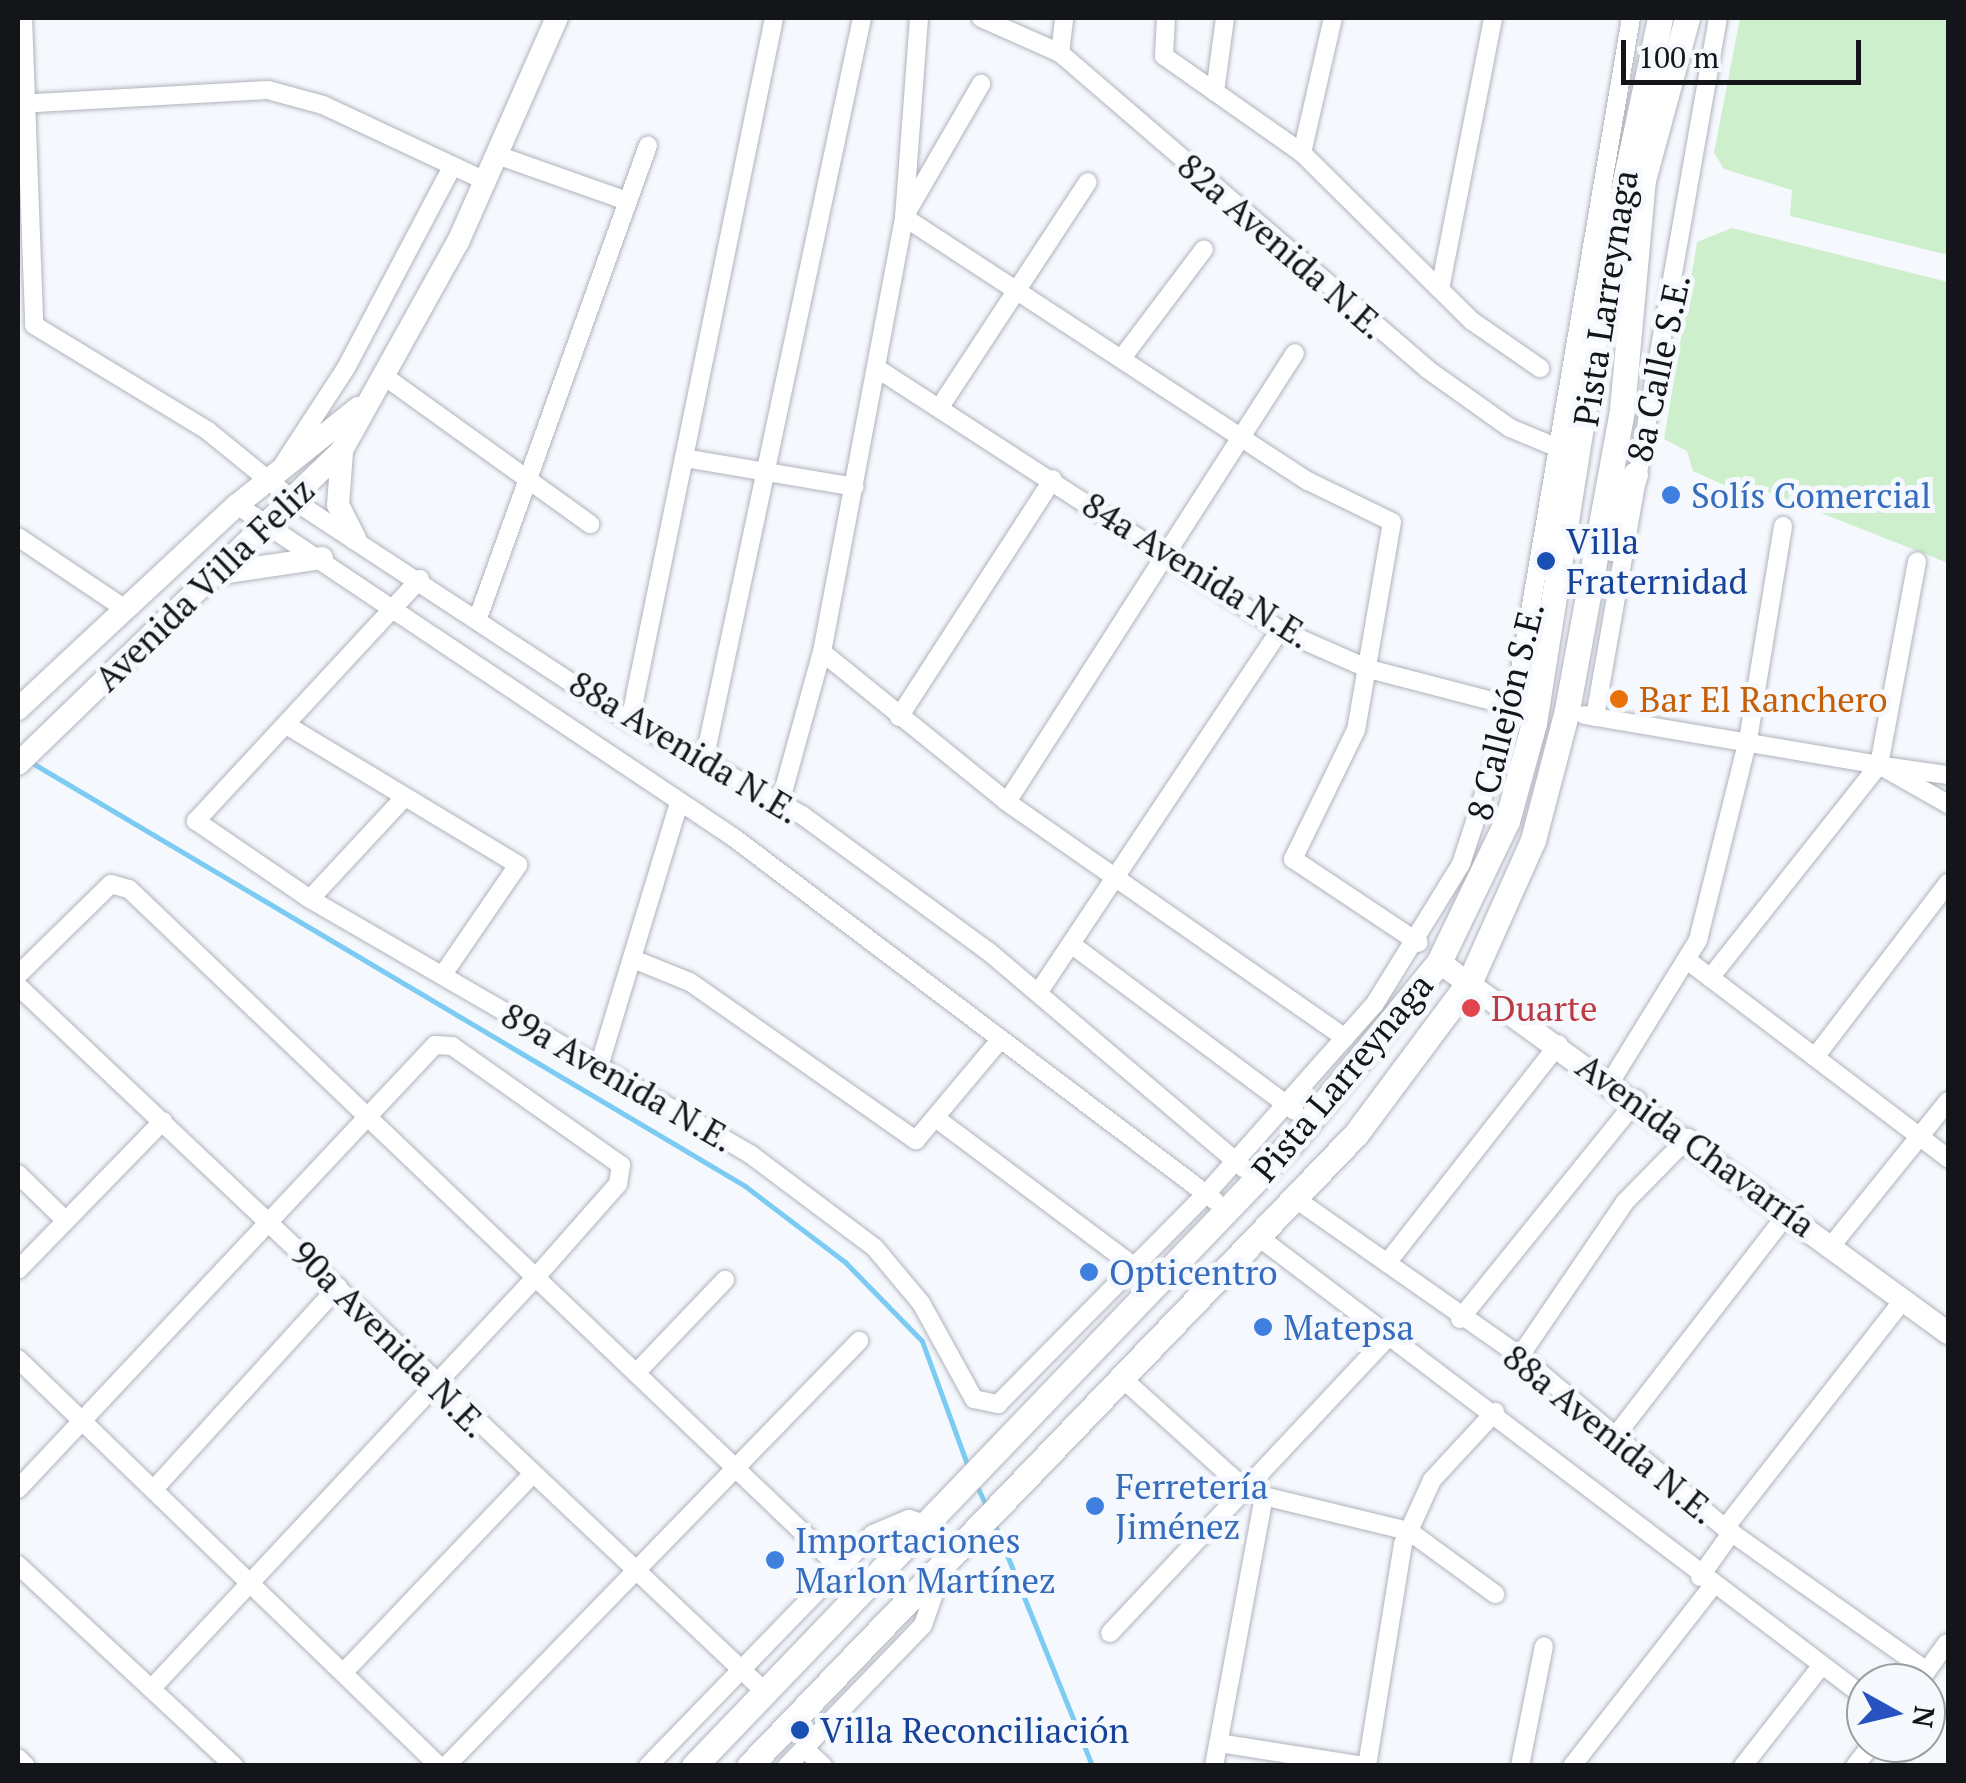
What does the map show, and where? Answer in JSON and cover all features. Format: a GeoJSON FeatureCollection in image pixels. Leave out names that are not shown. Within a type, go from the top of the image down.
{"type":"FeatureCollection","features":[{"type":"Feature","properties":{"kind":"main road","name":"Pista Larreynaga"},"geometry":{"type":"LineString","coordinates":[[694,1766],[984,1461],[1059,1362],[1115,1326],[1216,1202],[1256,1178],[1301,1132],[1438,962],[1501,836],[1534,723],[1605,275],[1660,18]]}},
{"type":"Feature","properties":{"kind":"main road","name":"Pista Larreynaga"},"geometry":{"type":"LineString","coordinates":[[749,1766],[1356,1134],[1470,981],[1534,840],[1567,710],[1622,409],[1642,180],[1690,18]]}},
{"type":"Feature","properties":{"kind":"main road"},"geometry":{"type":"LineString","coordinates":[[1580,638],[1635,474]]}},
{"type":"Feature","properties":{"kind":"main road"},"geometry":{"type":"LineString","coordinates":[[1293,1198],[1305,1160],[1301,1132]]}},
{"type":"Feature","properties":{"kind":"main road"},"geometry":{"type":"LineString","coordinates":[[1061,1444],[1041,1422],[1045,1408],[1115,1326]]}},
{"type":"Feature","properties":{"kind":"main road"},"geometry":{"type":"LineString","coordinates":[[925,1524],[952,1553]]}},
{"type":"Feature","properties":{"kind":"main road"},"geometry":{"type":"LineString","coordinates":[[715,1766],[803,1651]]}},
{"type":"Feature","properties":{"kind":"street"},"geometry":{"type":"LineString","coordinates":[[23,18],[20,104],[268,90],[323,105],[485,181]]}},
{"type":"Feature","properties":{"kind":"street","name":"Avenida Villa Feliz"},"geometry":{"type":"LineString","coordinates":[[18,764],[342,450],[485,181],[557,18]]}},
{"type":"Feature","properties":{"kind":"street"},"geometry":{"type":"LineString","coordinates":[[630,721],[774,18]]}},
{"type":"Feature","properties":{"kind":"street"},"geometry":{"type":"LineString","coordinates":[[704,762],[862,18]]}},
{"type":"Feature","properties":{"kind":"street"},"geometry":{"type":"LineString","coordinates":[[780,804],[822,652],[878,369],[904,217],[919,18]]}},
{"type":"Feature","properties":{"kind":"street","name":"82a Avenida N.E."},"geometry":{"type":"LineString","coordinates":[[981,18],[1013,36],[1060,53],[1427,370],[1510,428],[1558,448]]}},
{"type":"Feature","properties":{"kind":"street"},"geometry":{"type":"LineString","coordinates":[[1060,53],[1064,18]]}},
{"type":"Feature","properties":{"kind":"street"},"geometry":{"type":"LineString","coordinates":[[1166,18],[1164,56],[1302,153],[1440,290],[1540,368]]}},
{"type":"Feature","properties":{"kind":"street"},"geometry":{"type":"LineString","coordinates":[[1215,92],[1225,18]]}},
{"type":"Feature","properties":{"kind":"street"},"geometry":{"type":"LineString","coordinates":[[1302,153],[1333,18]]}},
{"type":"Feature","properties":{"kind":"street"},"geometry":{"type":"LineString","coordinates":[[1440,290],[1493,18]]}},
{"type":"Feature","properties":{"kind":"street","name":"8 Callejón S.E."},"geometry":{"type":"LineString","coordinates":[[986,1406],[1059,1362],[1136,1267],[1216,1202],[1236,1162],[1345,1038],[1419,943],[1480,820],[1514,700],[1631,18]]}},
{"type":"Feature","properties":{"kind":"street","name":"8a Calle S.E."},"geometry":{"type":"LineString","coordinates":[[1595,717],[1635,474],[1668,336],[1718,18]]}},
{"type":"Feature","properties":{"kind":"street"},"geometry":{"type":"LineString","coordinates":[[904,217],[981,84]]}},
{"type":"Feature","properties":{"kind":"street","name":"88a Avenida N.E."},"geometry":{"type":"LineString","coordinates":[[20,104],[34,324],[274,482],[293,500],[479,615],[630,721],[780,804],[1038,992],[1256,1178]]}},
{"type":"Feature","properties":{"kind":"street"},"geometry":{"type":"LineString","coordinates":[[479,615],[522,477],[648,144]]}},
{"type":"Feature","properties":{"kind":"street"},"geometry":{"type":"LineString","coordinates":[[497,155],[627,200]]}},
{"type":"Feature","properties":{"kind":"street"},"geometry":{"type":"LineString","coordinates":[[274,482],[452,167]]}},
{"type":"Feature","properties":{"kind":"street"},"geometry":{"type":"LineString","coordinates":[[940,407],[1088,182]]}},
{"type":"Feature","properties":{"kind":"street"},"geometry":{"type":"LineString","coordinates":[[904,217],[1018,286],[1239,438],[1392,522],[1356,730],[1292,859],[1419,943]]}},
{"type":"Feature","properties":{"kind":"street"},"geometry":{"type":"LineString","coordinates":[[1122,358],[1204,249]]}},
{"type":"Feature","properties":{"kind":"street"},"geometry":{"type":"LineString","coordinates":[[1007,802],[1294,352]]}},
{"type":"Feature","properties":{"kind":"street","name":"84a Avenida N.E."},"geometry":{"type":"LineString","coordinates":[[878,369],[1280,630],[1369,669],[1514,700]]}},
{"type":"Feature","properties":{"kind":"street"},"geometry":{"type":"LineString","coordinates":[[380,384],[590,524]]}},
{"type":"Feature","properties":{"kind":"street","name":"Avenida Villa Feliz"},"geometry":{"type":"LineString","coordinates":[[18,710],[237,505],[274,482],[380,384]]}},
{"type":"Feature","properties":{"kind":"street"},"geometry":{"type":"LineString","coordinates":[[342,450],[336,486],[356,539]]}},
{"type":"Feature","properties":{"kind":"street"},"geometry":{"type":"LineString","coordinates":[[684,458],[854,487]]}},
{"type":"Feature","properties":{"kind":"street"},"geometry":{"type":"LineString","coordinates":[[899,717],[1052,479]]}},
{"type":"Feature","properties":{"kind":"street","name":"88a Avenida N.E."},"geometry":{"type":"LineString","coordinates":[[237,505],[395,605],[891,951],[999,1040],[1216,1202]]}},
{"type":"Feature","properties":{"kind":"street"},"geometry":{"type":"LineString","coordinates":[[1611,1080],[1687,960],[1748,740],[1783,526]]}},
{"type":"Feature","properties":{"kind":"street"},"geometry":{"type":"LineString","coordinates":[[18,537],[126,609]]}},
{"type":"Feature","properties":{"kind":"street"},"geometry":{"type":"LineString","coordinates":[[218,574],[322,558]]}},
{"type":"Feature","properties":{"kind":"street"},"geometry":{"type":"LineString","coordinates":[[1710,978],[1879,765],[1917,562]]}},
{"type":"Feature","properties":{"kind":"street"},"geometry":{"type":"LineString","coordinates":[[420,579],[288,726],[518,865],[444,973]]}},
{"type":"Feature","properties":{"kind":"street"},"geometry":{"type":"LineString","coordinates":[[1038,992],[1280,630]]}},
{"type":"Feature","properties":{"kind":"street"},"geometry":{"type":"LineString","coordinates":[[822,652],[1007,802],[1345,1038]]}},
{"type":"Feature","properties":{"kind":"street"},"geometry":{"type":"LineString","coordinates":[[1514,700],[1534,723]]}},
{"type":"Feature","properties":{"kind":"street"},"geometry":{"type":"LineString","coordinates":[[1567,710],[1948,776]]}},
{"type":"Feature","properties":{"kind":"street","name":"89a Avenida N.E."},"geometry":{"type":"LineString","coordinates":[[288,726],[197,810],[204,831],[310,899],[600,1063],[750,1154],[875,1248],[986,1406]]}},
{"type":"Feature","properties":{"kind":"street"},"geometry":{"type":"LineString","coordinates":[[1879,765],[1948,804]]}},
{"type":"Feature","properties":{"kind":"street"},"geometry":{"type":"LineString","coordinates":[[310,899],[404,798]]}},
{"type":"Feature","properties":{"kind":"street"},"geometry":{"type":"LineString","coordinates":[[600,1063],[678,804]]}},
{"type":"Feature","properties":{"kind":"street"},"geometry":{"type":"LineString","coordinates":[[1815,1057],[1948,883]]}},
{"type":"Feature","properties":{"kind":"street"},"geometry":{"type":"LineString","coordinates":[[18,975],[121,885],[839,1567]]}},
{"type":"Feature","properties":{"kind":"street"},"geometry":{"type":"LineString","coordinates":[[1071,944],[1287,1104],[1301,1132]]}},
{"type":"Feature","properties":{"kind":"street"},"geometry":{"type":"LineString","coordinates":[[633,959],[690,982],[910,1139],[937,1118],[999,1040]]}},
{"type":"Feature","properties":{"kind":"street"},"geometry":{"type":"LineString","coordinates":[[1687,960],[1948,1158]]}},
{"type":"Feature","properties":{"kind":"street","name":"Avenida Chavarría"},"geometry":{"type":"LineString","coordinates":[[1438,962],[1611,1080],[1948,1333]]}},
{"type":"Feature","properties":{"kind":"street","name":"90a Avenida N.E."},"geometry":{"type":"LineString","coordinates":[[18,986],[272,1223],[529,1478],[764,1691]]}},
{"type":"Feature","properties":{"kind":"street"},"geometry":{"type":"LineString","coordinates":[[18,1489],[366,1120],[444,1044],[621,1165],[618,1184],[535,1278],[152,1688]]}},
{"type":"Feature","properties":{"kind":"street"},"geometry":{"type":"LineString","coordinates":[[1387,1264],[1558,1044]]}},
{"type":"Feature","properties":{"kind":"street"},"geometry":{"type":"LineString","coordinates":[[1460,1319],[1637,1100]]}},
{"type":"Feature","properties":{"kind":"street"},"geometry":{"type":"LineString","coordinates":[[1832,1246],[1948,1101]]}},
{"type":"Feature","properties":{"kind":"street"},"geometry":{"type":"LineString","coordinates":[[937,1118],[1136,1267]]}},
{"type":"Feature","properties":{"kind":"street"},"geometry":{"type":"LineString","coordinates":[[18,1270],[162,1121]]}},
{"type":"Feature","properties":{"kind":"street"},"geometry":{"type":"LineString","coordinates":[[1520,1356],[1624,1202],[1688,1138]]}},
{"type":"Feature","properties":{"kind":"street"},"geometry":{"type":"LineString","coordinates":[[18,1174],[65,1220]]}},
{"type":"Feature","properties":{"kind":"street","name":"88a Avenida N.E."},"geometry":{"type":"LineString","coordinates":[[1293,1198],[1460,1319],[1520,1356],[1729,1530],[1905,1663]]}},
{"type":"Feature","properties":{"kind":"street"},"geometry":{"type":"LineString","coordinates":[[1617,1434],[1788,1212]]}},
{"type":"Feature","properties":{"kind":"street","name":"88a Avenida N.E."},"geometry":{"type":"LineString","coordinates":[[1256,1235],[1495,1412],[1705,1582],[1846,1684]]}},
{"type":"Feature","properties":{"kind":"street"},"geometry":{"type":"LineString","coordinates":[[636,1372],[726,1280]]}},
{"type":"Feature","properties":{"kind":"street"},"geometry":{"type":"LineString","coordinates":[[155,1488],[338,1287]]}},
{"type":"Feature","properties":{"kind":"street"},"geometry":{"type":"LineString","coordinates":[[1572,1766],[1705,1582],[1729,1530],[1903,1300]]}},
{"type":"Feature","properties":{"kind":"street"},"geometry":{"type":"LineString","coordinates":[[1110,1633],[1256,1492],[1390,1336]]}},
{"type":"Feature","properties":{"kind":"street"},"geometry":{"type":"LineString","coordinates":[[18,1359],[253,1580],[442,1766],[859,1341]]}},
{"type":"Feature","properties":{"kind":"street"},"geometry":{"type":"LineString","coordinates":[[1123,1379],[1256,1492],[1408,1532],[1495,1594]]}},
{"type":"Feature","properties":{"kind":"street"},"geometry":{"type":"LineString","coordinates":[[1219,1743],[1366,1766],[1408,1532],[1432,1480],[1495,1412]]}},
{"type":"Feature","properties":{"kind":"street"},"geometry":{"type":"LineString","coordinates":[[344,1672],[529,1478]]}},
{"type":"Feature","properties":{"kind":"street"},"geometry":{"type":"LineString","coordinates":[[1214,1766],[1256,1492]]}},
{"type":"Feature","properties":{"kind":"street"},"geometry":{"type":"LineString","coordinates":[[648,1766],[738,1666],[839,1567],[890,1523],[925,1524]]}},
{"type":"Feature","properties":{"kind":"street"},"geometry":{"type":"LineString","coordinates":[[787,1766],[923,1626],[952,1553]]}},
{"type":"Feature","properties":{"kind":"street"},"geometry":{"type":"LineString","coordinates":[[18,1565],[234,1766]]}},
{"type":"Feature","properties":{"kind":"street"},"geometry":{"type":"LineString","coordinates":[[1520,1766],[1544,1646]]}},
{"type":"Feature","properties":{"kind":"street"},"geometry":{"type":"LineString","coordinates":[[1743,1766],[1821,1666]]}},
{"type":"Feature","properties":{"kind":"street"},"geometry":{"type":"LineString","coordinates":[[805,1749],[823,1766]]}},
{"type":"Feature","properties":{"kind":"street"},"geometry":{"type":"LineString","coordinates":[[18,1758],[26,1766]]}},
{"type":"Feature","properties":{"kind":"green space"},"geometry":{"type":"Polygon","coordinates":[[[1740,18],[1948,18],[1948,255],[1790,216],[1792,190],[1724,169],[1714,153],[1740,18]]]}},
{"type":"Feature","properties":{"kind":"green space"},"geometry":{"type":"Polygon","coordinates":[[[1732,228],[1948,282],[1948,563],[1755,487],[1724,485],[1693,471],[1687,451],[1664,439],[1697,242],[1732,228]]]}},
{"type":"Feature","properties":{"kind":"waterway"},"geometry":{"type":"LineString","coordinates":[[29,761],[745,1186],[845,1262],[922,1341],[968,1467]]}},
{"type":"Feature","properties":{"kind":"waterway"},"geometry":{"type":"LineString","coordinates":[[975,1482],[987,1508]]}},
{"type":"Feature","properties":{"kind":"waterway"},"geometry":{"type":"LineString","coordinates":[[994,1523],[1092,1766]]}},
{"type":"Feature","properties":{"kind":"place","name":"Solís Comercial"},"geometry":{"type":"Point","coordinates":[1671,495]}},
{"type":"Feature","properties":{"kind":"place","name":"Villa Fraternidad"},"geometry":{"type":"Point","coordinates":[1546,561]}},
{"type":"Feature","properties":{"kind":"place","name":"Bar El Ranchero"},"geometry":{"type":"Point","coordinates":[1619,699]}},
{"type":"Feature","properties":{"kind":"place","name":"Duarte"},"geometry":{"type":"Point","coordinates":[1471,1008]}},
{"type":"Feature","properties":{"kind":"place","name":"Opticentro"},"geometry":{"type":"Point","coordinates":[1089,1272]}},
{"type":"Feature","properties":{"kind":"place","name":"Matepsa"},"geometry":{"type":"Point","coordinates":[1263,1327]}},
{"type":"Feature","properties":{"kind":"place","name":"Ferretería Jiménez"},"geometry":{"type":"Point","coordinates":[1095,1506]}},
{"type":"Feature","properties":{"kind":"place","name":"Importaciones Marlon Martínez"},"geometry":{"type":"Point","coordinates":[775,1560]}},
{"type":"Feature","properties":{"kind":"place","name":"Villa Reconciliación"},"geometry":{"type":"Point","coordinates":[800,1730]}}]}
